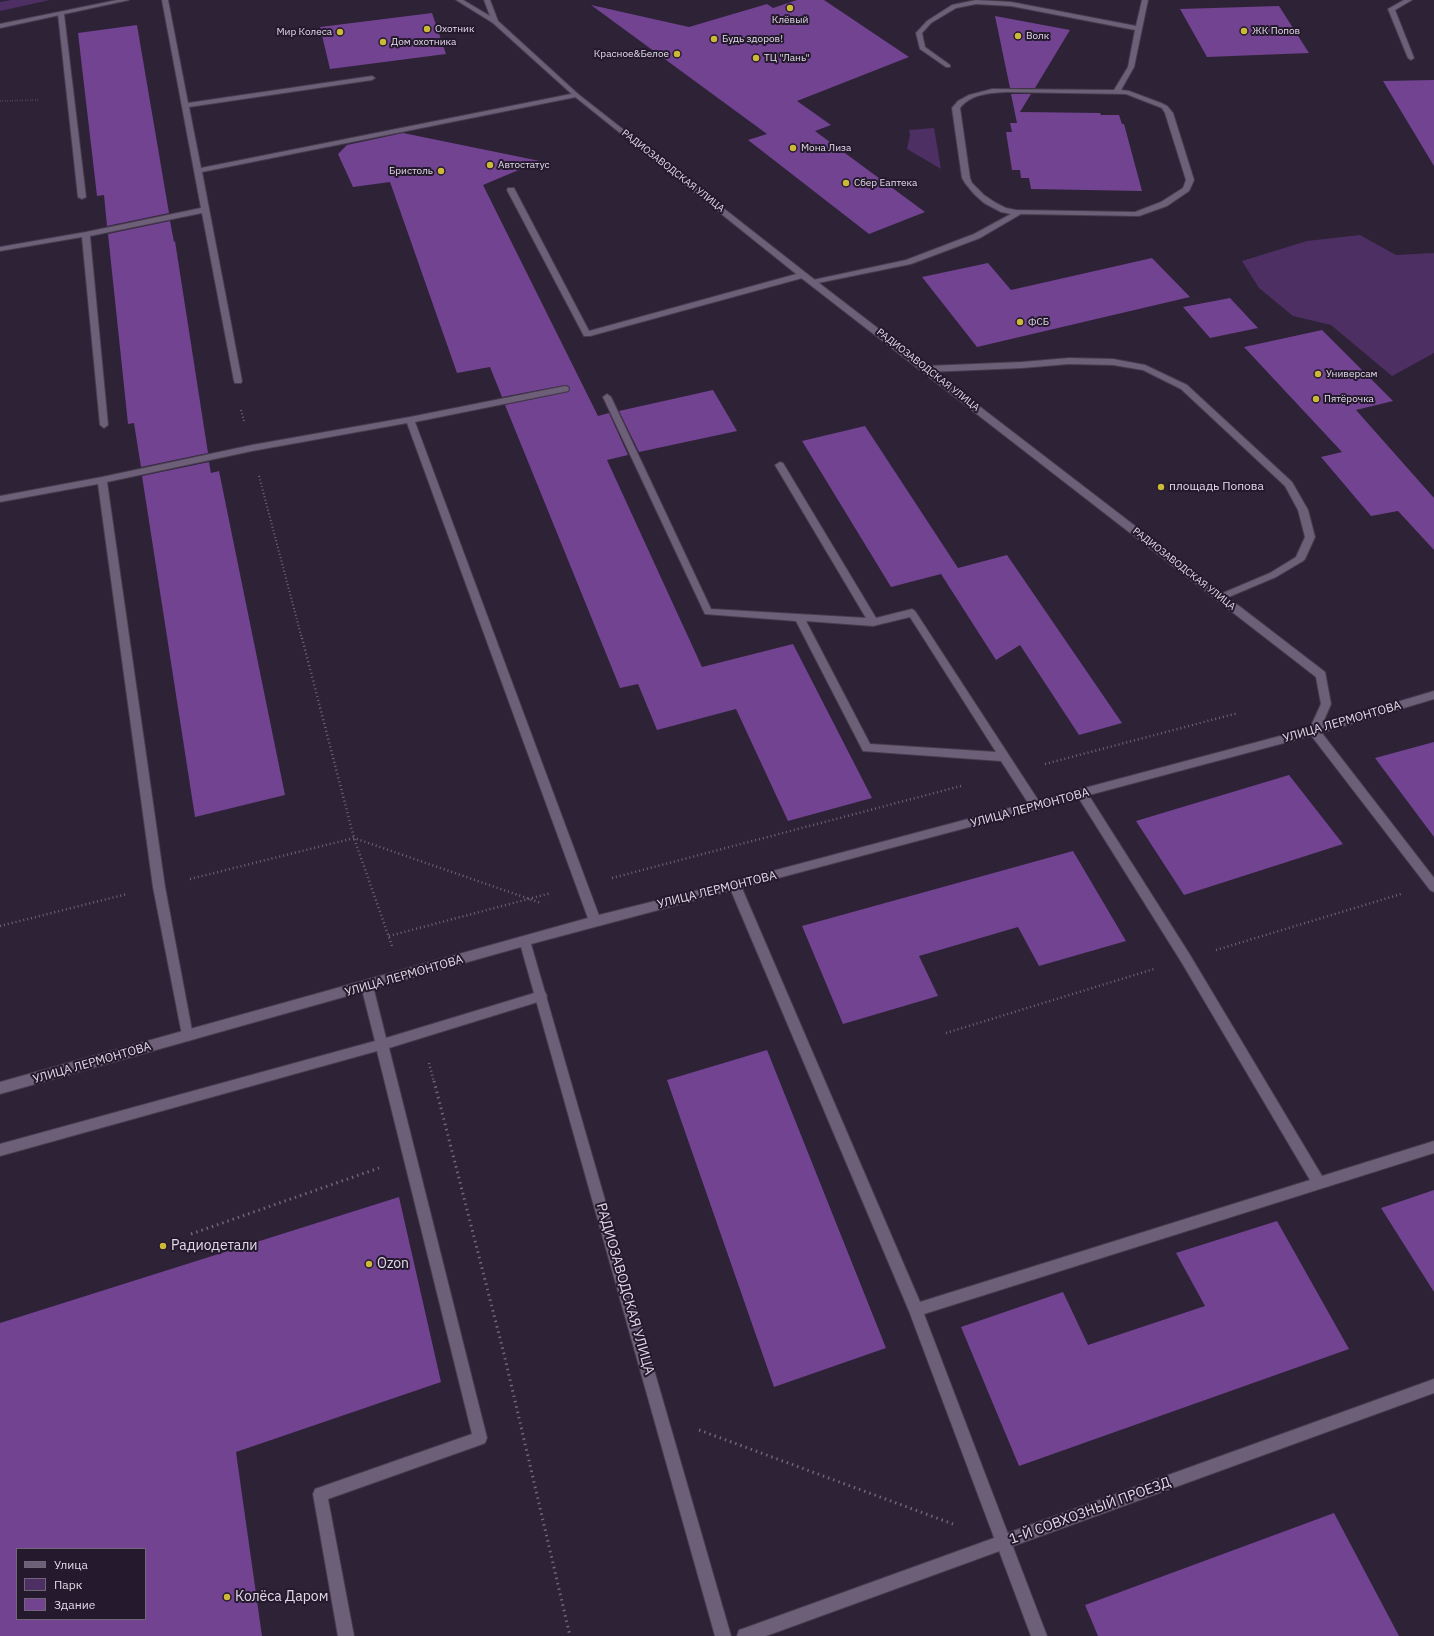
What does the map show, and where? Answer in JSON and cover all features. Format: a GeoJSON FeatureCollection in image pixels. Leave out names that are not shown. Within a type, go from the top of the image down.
{"type":"FeatureCollection","features":[{"type":"Feature","properties":{"kind":"street"},"geometry":{"type":"LineString","coordinates":[[0,26],[126,0]]}},
{"type":"Feature","properties":{"kind":"street"},"geometry":{"type":"LineString","coordinates":[[165,0],[238,381]]}},
{"type":"Feature","properties":{"kind":"street","name":"РАДИОЗАВОДСКАЯ УЛИЦА"},"geometry":{"type":"LineString","coordinates":[[459,0],[495,22],[576,95],[803,275],[927,369],[1321,675],[1326,704],[1314,731]]}},
{"type":"Feature","properties":{"kind":"street"},"geometry":{"type":"LineString","coordinates":[[486,0],[495,22]]}},
{"type":"Feature","properties":{"kind":"street"},"geometry":{"type":"LineString","coordinates":[[1117,91],[1132,67],[1145,0]]}},
{"type":"Feature","properties":{"kind":"street"},"geometry":{"type":"LineString","coordinates":[[1409,0],[1391,9],[1411,58]]}},
{"type":"Feature","properties":{"kind":"street"},"geometry":{"type":"LineString","coordinates":[[948,66],[922,48],[919,33],[929,22],[954,6],[976,2],[1012,4],[1140,29]]}},
{"type":"Feature","properties":{"kind":"street"},"geometry":{"type":"LineString","coordinates":[[61,14],[82,196]]}},
{"type":"Feature","properties":{"kind":"street"},"geometry":{"type":"LineString","coordinates":[[185,106],[372,78]]}},
{"type":"Feature","properties":{"kind":"street"},"geometry":{"type":"LineString","coordinates":[[1006,90],[1117,91],[1127,92],[1152,101],[1165,107],[1169,113],[1190,180],[1186,189],[1164,204],[1136,214],[1020,212],[1005,210],[995,206],[969,186],[966,178],[956,108],[962,101],[977,94],[1006,90]]}},
{"type":"Feature","properties":{"kind":"street"},"geometry":{"type":"LineString","coordinates":[[197,171],[576,95]]}},
{"type":"Feature","properties":{"kind":"street"},"geometry":{"type":"LineString","coordinates":[[511,190],[587,334],[803,275]]}},
{"type":"Feature","properties":{"kind":"street"},"geometry":{"type":"LineString","coordinates":[[0,249],[86,234],[205,210]]}},
{"type":"Feature","properties":{"kind":"street"},"geometry":{"type":"LineString","coordinates":[[813,282],[908,262],[977,236],[1020,212]]}},
{"type":"Feature","properties":{"kind":"street"},"geometry":{"type":"LineString","coordinates":[[86,234],[104,425]]}},
{"type":"Feature","properties":{"kind":"street"},"geometry":{"type":"LineString","coordinates":[[927,369],[1022,366],[1069,361],[1113,362],[1145,368],[1184,387],[1289,484],[1303,510],[1310,537],[1300,559],[1273,575],[1221,597]]}},
{"type":"Feature","properties":{"kind":"street"},"geometry":{"type":"LineString","coordinates":[[0,499],[102,480],[252,448],[410,420],[565,390]]}},
{"type":"Feature","properties":{"kind":"street"},"geometry":{"type":"LineString","coordinates":[[607,397],[708,612],[873,622],[912,613],[1036,806]]}},
{"type":"Feature","properties":{"kind":"street"},"geometry":{"type":"LineString","coordinates":[[410,420],[595,921]]}},
{"type":"Feature","properties":{"kind":"street"},"geometry":{"type":"LineString","coordinates":[[780,465],[873,622]]}},
{"type":"Feature","properties":{"kind":"street"},"geometry":{"type":"LineString","coordinates":[[102,480],[157,871],[187,1036]]}},
{"type":"Feature","properties":{"kind":"street"},"geometry":{"type":"LineString","coordinates":[[799,618],[867,748],[1005,757]]}},
{"type":"Feature","properties":{"kind":"street","name":"УЛИЦА ЛЕРМОНТОВА"},"geometry":{"type":"LineString","coordinates":[[0,1088],[525,942],[595,921],[735,886],[1082,794],[1314,731],[1434,695]]}},
{"type":"Feature","properties":{"kind":"street"},"geometry":{"type":"LineString","coordinates":[[1314,731],[1434,887]]}},
{"type":"Feature","properties":{"kind":"street"},"geometry":{"type":"LineString","coordinates":[[1082,794],[1186,959],[1319,1183]]}},
{"type":"Feature","properties":{"kind":"street"},"geometry":{"type":"LineString","coordinates":[[735,886],[916,1310],[1002,1543],[1039,1636]]}},
{"type":"Feature","properties":{"kind":"street","name":"РАДИОЗАВОДСКАЯ УЛИЦА"},"geometry":{"type":"LineString","coordinates":[[525,942],[723,1636]]}},
{"type":"Feature","properties":{"kind":"street"},"geometry":{"type":"LineString","coordinates":[[346,1636],[320,1494],[480,1438],[367,986]]}},
{"type":"Feature","properties":{"kind":"street"},"geometry":{"type":"LineString","coordinates":[[0,1150],[422,1033],[541,996]]}},
{"type":"Feature","properties":{"kind":"street"},"geometry":{"type":"LineString","coordinates":[[916,1310],[1434,1147]]}},
{"type":"Feature","properties":{"kind":"street","name":"1-Й СОВХОЗНЫЙ ПРОЕЗД"},"geometry":{"type":"LineString","coordinates":[[745,1636],[1434,1386]]}},
{"type":"Feature","properties":{"kind":"path"},"geometry":{"type":"LineString","coordinates":[[0,101],[71,100]]}},
{"type":"Feature","properties":{"kind":"path"},"geometry":{"type":"LineString","coordinates":[[252,448],[354,838],[403,976]]}},
{"type":"Feature","properties":{"kind":"path"},"geometry":{"type":"LineString","coordinates":[[1039,766],[1238,713]]}},
{"type":"Feature","properties":{"kind":"path"},"geometry":{"type":"LineString","coordinates":[[605,879],[961,786]]}},
{"type":"Feature","properties":{"kind":"path"},"geometry":{"type":"LineString","coordinates":[[354,838],[542,903]]}},
{"type":"Feature","properties":{"kind":"path"},"geometry":{"type":"LineString","coordinates":[[389,936],[559,891]]}},
{"type":"Feature","properties":{"kind":"path"},"geometry":{"type":"LineString","coordinates":[[422,1033],[504,1354],[570,1636]]}},
{"type":"Feature","properties":{"kind":"path"},"geometry":{"type":"LineString","coordinates":[[191,1234],[410,1158]]}},
{"type":"Feature","properties":{"kind":"path"},"geometry":{"type":"LineString","coordinates":[[661,1416],[1002,1543]]}},
{"type":"Feature","properties":{"kind":"green space"},"geometry":{"type":"Polygon","coordinates":[[[11,0],[50,0],[0,11],[0,2],[11,0]]]}},
{"type":"Feature","properties":{"kind":"green space"},"geometry":{"type":"Polygon","coordinates":[[[934,128],[941,169],[907,149],[910,135],[909,130],[934,128]]]}},
{"type":"Feature","properties":{"kind":"green space"},"geometry":{"type":"Polygon","coordinates":[[[1360,235],[1396,255],[1434,253],[1434,353],[1392,376],[1331,325],[1293,316],[1259,288],[1242,261],[1307,241],[1360,235]]]}},
{"type":"Feature","properties":{"kind":"building"},"geometry":{"type":"Polygon","coordinates":[[[797,0],[824,0],[909,57],[797,101],[831,125],[815,131],[925,212],[869,234],[748,140],[767,134],[591,5],[689,27],[767,4],[773,8],[797,0]]]}},
{"type":"Feature","properties":{"kind":"building","name":"ЖК Попов"},"geometry":{"type":"Polygon","coordinates":[[[1279,6],[1309,53],[1207,57],[1180,9],[1279,6]]]}},
{"type":"Feature","properties":{"kind":"building","name":"Дом охотника"},"geometry":{"type":"Polygon","coordinates":[[[432,13],[446,54],[330,69],[320,27],[432,13]]]}},
{"type":"Feature","properties":{"kind":"building","name":"Волк"},"geometry":{"type":"Polygon","coordinates":[[[995,16],[1070,30],[1035,88],[1010,88],[995,16]]]}},
{"type":"Feature","properties":{"kind":"building"},"geometry":{"type":"Polygon","coordinates":[[[137,25],[169,213],[107,226],[104,195],[97,196],[78,33],[137,25]]]}},
{"type":"Feature","properties":{"kind":"building"},"geometry":{"type":"Polygon","coordinates":[[[1434,80],[1434,166],[1383,81],[1434,80]]]}},
{"type":"Feature","properties":{"kind":"building"},"geometry":{"type":"Polygon","coordinates":[[[1011,94],[1031,94],[1020,112],[1100,113],[1101,115],[1119,115],[1122,124],[1124,124],[1142,191],[1031,189],[1029,178],[1021,178],[1020,170],[1012,170],[1006,132],[1012,132],[1010,123],[1017,123],[1011,94]]]}},
{"type":"Feature","properties":{"kind":"building"},"geometry":{"type":"Polygon","coordinates":[[[403,133],[540,161],[483,185],[598,416],[609,413],[628,455],[607,460],[702,667],[793,644],[872,798],[788,821],[736,709],[657,730],[638,684],[620,688],[505,405],[568,392],[570,390],[569,386],[565,385],[502,397],[490,367],[457,373],[390,182],[353,187],[338,154],[347,145],[403,133]]]}},
{"type":"Feature","properties":{"kind":"building"},"geometry":{"type":"Polygon","coordinates":[[[170,221],[174,242],[175,241],[208,453],[141,467],[134,423],[128,424],[108,234],[170,221]]]}},
{"type":"Feature","properties":{"kind":"building","name":"ФСБ"},"geometry":{"type":"Polygon","coordinates":[[[1152,258],[1190,297],[977,347],[922,277],[988,263],[1011,290],[1152,258]]]}},
{"type":"Feature","properties":{"kind":"building"},"geometry":{"type":"Polygon","coordinates":[[[1230,298],[1258,328],[1210,338],[1183,307],[1230,298]]]}},
{"type":"Feature","properties":{"kind":"building"},"geometry":{"type":"Polygon","coordinates":[[[1322,330],[1393,401],[1356,410],[1434,498],[1434,550],[1398,511],[1371,516],[1321,457],[1342,452],[1244,347],[1322,330]]]}},
{"type":"Feature","properties":{"kind":"building"},"geometry":{"type":"Polygon","coordinates":[[[713,390],[737,431],[639,452],[619,411],[713,390]]]}},
{"type":"Feature","properties":{"kind":"building"},"geometry":{"type":"Polygon","coordinates":[[[865,426],[958,568],[1007,555],[1122,723],[1079,735],[1020,645],[996,660],[941,574],[891,587],[802,441],[865,426]]]}},
{"type":"Feature","properties":{"kind":"building"},"geometry":{"type":"Polygon","coordinates":[[[209,462],[211,473],[219,471],[285,795],[195,817],[142,476],[209,462]]]}},
{"type":"Feature","properties":{"kind":"building"},"geometry":{"type":"Polygon","coordinates":[[[1434,742],[1434,837],[1375,758],[1434,742]]]}},
{"type":"Feature","properties":{"kind":"building"},"geometry":{"type":"Polygon","coordinates":[[[1289,775],[1343,844],[1184,895],[1136,821],[1289,775]]]}},
{"type":"Feature","properties":{"kind":"building"},"geometry":{"type":"Polygon","coordinates":[[[1073,851],[1126,941],[1039,966],[1018,927],[919,956],[938,996],[843,1024],[802,926],[1073,851]]]}},
{"type":"Feature","properties":{"kind":"building"},"geometry":{"type":"Polygon","coordinates":[[[767,1050],[886,1348],[774,1387],[667,1080],[767,1050]]]}},
{"type":"Feature","properties":{"kind":"building"},"geometry":{"type":"Polygon","coordinates":[[[1434,1190],[1434,1292],[1381,1208],[1434,1190]]]}},
{"type":"Feature","properties":{"kind":"building"},"geometry":{"type":"Polygon","coordinates":[[[399,1197],[441,1382],[236,1452],[262,1636],[0,1636],[0,1323],[399,1197]]]}},
{"type":"Feature","properties":{"kind":"building"},"geometry":{"type":"Polygon","coordinates":[[[1277,1221],[1349,1349],[1019,1466],[961,1327],[1063,1292],[1088,1345],[1205,1306],[1176,1253],[1277,1221]]]}},
{"type":"Feature","properties":{"kind":"building"},"geometry":{"type":"Polygon","coordinates":[[[1334,1513],[1399,1636],[1098,1636],[1085,1605],[1334,1513]]]}},
{"type":"Feature","properties":{"kind":"place","name":"Клёвый"},"geometry":{"type":"Point","coordinates":[790,8]}},
{"type":"Feature","properties":{"kind":"place","name":"Охотник"},"geometry":{"type":"Point","coordinates":[427,29]}},
{"type":"Feature","properties":{"kind":"place","name":"ЖК Попов"},"geometry":{"type":"Point","coordinates":[1244,31]}},
{"type":"Feature","properties":{"kind":"place","name":"Мир Колеса"},"geometry":{"type":"Point","coordinates":[340,32]}},
{"type":"Feature","properties":{"kind":"place","name":"Волк"},"geometry":{"type":"Point","coordinates":[1018,36]}},
{"type":"Feature","properties":{"kind":"place","name":"Будь здоров!"},"geometry":{"type":"Point","coordinates":[714,39]}},
{"type":"Feature","properties":{"kind":"place","name":"Дом охотника"},"geometry":{"type":"Point","coordinates":[383,42]}},
{"type":"Feature","properties":{"kind":"place","name":"Красное&Белое"},"geometry":{"type":"Point","coordinates":[677,54]}},
{"type":"Feature","properties":{"kind":"place","name":"ТЦ \"Лань\""},"geometry":{"type":"Point","coordinates":[756,58]}},
{"type":"Feature","properties":{"kind":"place","name":"Мона Лиза"},"geometry":{"type":"Point","coordinates":[793,148]}},
{"type":"Feature","properties":{"kind":"place","name":"Автостатус"},"geometry":{"type":"Point","coordinates":[490,165]}},
{"type":"Feature","properties":{"kind":"place","name":"Бристоль"},"geometry":{"type":"Point","coordinates":[441,171]}},
{"type":"Feature","properties":{"kind":"place","name":"Сбер Еаптека"},"geometry":{"type":"Point","coordinates":[846,183]}},
{"type":"Feature","properties":{"kind":"place","name":"ФСБ"},"geometry":{"type":"Point","coordinates":[1020,322]}},
{"type":"Feature","properties":{"kind":"place","name":"Универсам"},"geometry":{"type":"Point","coordinates":[1318,374]}},
{"type":"Feature","properties":{"kind":"place","name":"Пятёрочка"},"geometry":{"type":"Point","coordinates":[1316,399]}},
{"type":"Feature","properties":{"kind":"place","name":"площадь Попова"},"geometry":{"type":"Point","coordinates":[1161,487]}},
{"type":"Feature","properties":{"kind":"place","name":"Радиодетали"},"geometry":{"type":"Point","coordinates":[163,1246]}},
{"type":"Feature","properties":{"kind":"place","name":"Ozon"},"geometry":{"type":"Point","coordinates":[369,1264]}},
{"type":"Feature","properties":{"kind":"place","name":"Колёса Даром"},"geometry":{"type":"Point","coordinates":[227,1597]}}]}
